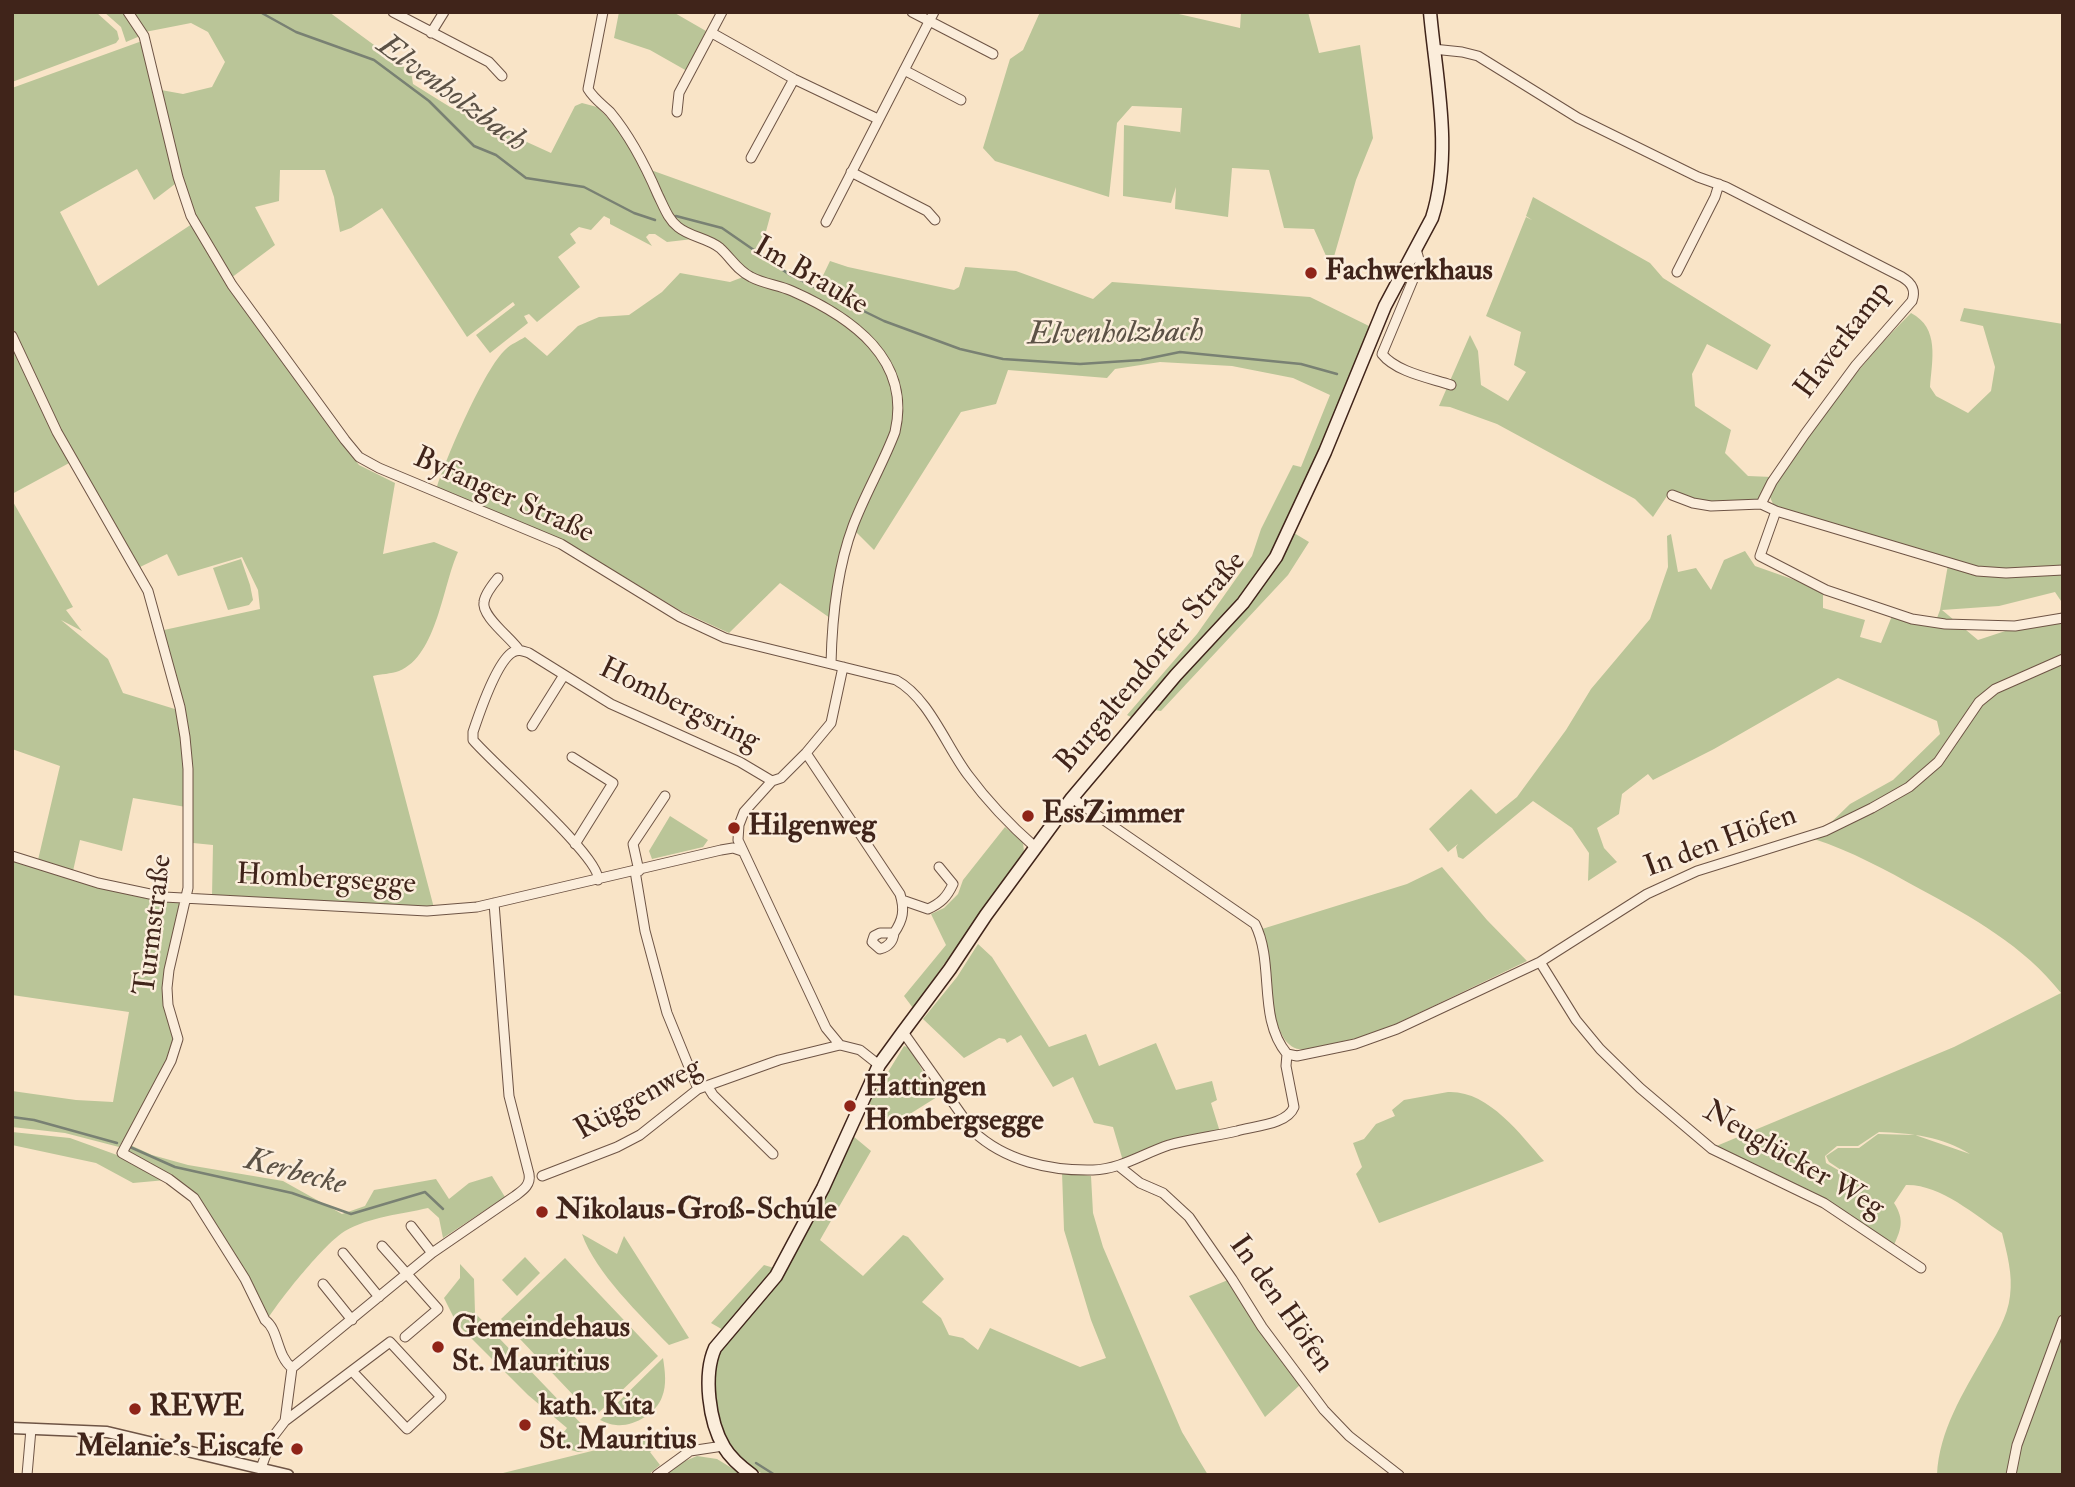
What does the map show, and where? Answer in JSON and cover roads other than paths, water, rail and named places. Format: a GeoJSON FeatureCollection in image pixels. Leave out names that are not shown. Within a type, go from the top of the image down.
{"type":"FeatureCollection","features":[{"type":"Feature","properties":{"kind":"main road","name":"Burgaltendorfer Straße"},"geometry":{"type":"LineString","coordinates":[[752,1475],[736,1462],[723,1446],[716,1427],[709,1372],[713,1353],[720,1340],[776,1276],[818,1198],[879,1065],[1072,799],[1167,686],[1251,593],[1276,557],[1325,452],[1385,306],[1432,218],[1437,202],[1441,173],[1441,116],[1430,12]]}},
{"type":"Feature","properties":{"kind":"street","name":"Byfanger Straße"},"geometry":{"type":"LineString","coordinates":[[128,12],[144,36],[178,177],[191,215],[232,285],[359,457],[379,468],[561,544],[680,617],[725,638],[897,680],[918,697],[969,776],[1007,822],[1035,847]]}},
{"type":"Feature","properties":{"kind":"street"},"geometry":{"type":"LineString","coordinates":[[393,12],[489,62],[502,76]]}},
{"type":"Feature","properties":{"kind":"street"},"geometry":{"type":"LineString","coordinates":[[431,33],[444,12]]}},
{"type":"Feature","properties":{"kind":"street","name":"Im Brauke"},"geometry":{"type":"LineString","coordinates":[[603,12],[588,89],[623,131],[648,171],[668,216],[683,231],[721,249],[749,276],[789,290],[832,310],[860,332],[885,362],[898,388],[895,432],[849,538],[833,617],[831,664]]}},
{"type":"Feature","properties":{"kind":"street"},"geometry":{"type":"LineString","coordinates":[[677,111],[679,93],[722,12]]}},
{"type":"Feature","properties":{"kind":"street"},"geometry":{"type":"LineString","coordinates":[[912,12],[932,17],[993,54]]}},
{"type":"Feature","properties":{"kind":"street"},"geometry":{"type":"LineString","coordinates":[[826,222],[932,17]]}},
{"type":"Feature","properties":{"kind":"street"},"geometry":{"type":"LineString","coordinates":[[712,33],[794,79],[878,119]]}},
{"type":"Feature","properties":{"kind":"street","name":"Haverkamp"},"geometry":{"type":"LineString","coordinates":[[1433,49],[1462,52],[1478,57],[1578,118],[1698,177],[1719,184],[1902,277],[1912,285],[1914,296],[1907,307],[1856,365],[1772,482],[1761,504]]}},
{"type":"Feature","properties":{"kind":"street"},"geometry":{"type":"LineString","coordinates":[[904,71],[961,100]]}},
{"type":"Feature","properties":{"kind":"street"},"geometry":{"type":"LineString","coordinates":[[751,158],[794,79]]}},
{"type":"Feature","properties":{"kind":"street"},"geometry":{"type":"LineString","coordinates":[[851,172],[927,211],[935,220]]}},
{"type":"Feature","properties":{"kind":"street"},"geometry":{"type":"LineString","coordinates":[[1677,272],[1719,184]]}},
{"type":"Feature","properties":{"kind":"street"},"geometry":{"type":"LineString","coordinates":[[1416,249],[1420,263],[1382,354],[1387,361],[1400,367],[1451,385]]}},
{"type":"Feature","properties":{"kind":"street","name":"Turmstraße"},"geometry":{"type":"LineString","coordinates":[[12,336],[57,432],[148,591],[180,707],[185,737],[189,880],[167,988],[168,1005],[178,1034],[176,1048],[122,1153],[176,1183],[194,1198],[245,1279],[265,1320],[270,1323],[281,1354],[292,1368]]}},
{"type":"Feature","properties":{"kind":"street"},"geometry":{"type":"LineString","coordinates":[[1672,495],[1692,503],[1711,506],[1761,504],[1776,512],[1977,571],[2006,573],[2063,570]]}},
{"type":"Feature","properties":{"kind":"street"},"geometry":{"type":"LineString","coordinates":[[1776,512],[1760,556],[1826,590],[1894,614],[1945,624],[2015,626],[2063,618]]}},
{"type":"Feature","properties":{"kind":"street","name":"Hombergsring"},"geometry":{"type":"LineString","coordinates":[[498,578],[484,599],[484,607],[491,619],[519,650],[529,653],[611,704],[740,762],[772,781]]}},
{"type":"Feature","properties":{"kind":"street"},"geometry":{"type":"LineString","coordinates":[[519,650],[510,654],[502,665],[472,732],[473,740],[575,844],[596,869],[598,880]]}},
{"type":"Feature","properties":{"kind":"street","name":"In den Höfen"},"geometry":{"type":"LineString","coordinates":[[1287,1054],[1312,1054],[1376,1038],[1540,962],[1647,894],[1697,871],[1825,831],[1909,787],[1938,762],[1979,702],[1995,689],[2063,659]]}},
{"type":"Feature","properties":{"kind":"street"},"geometry":{"type":"LineString","coordinates":[[843,667],[831,723],[806,753],[781,778],[772,781],[750,805],[741,819],[738,840],[826,1028],[840,1045],[860,1050],[879,1065]]}},
{"type":"Feature","properties":{"kind":"street","name":"Hombergsring"},"geometry":{"type":"LineString","coordinates":[[532,726],[564,675]]}},
{"type":"Feature","properties":{"kind":"street"},"geometry":{"type":"LineString","coordinates":[[806,753],[902,900],[904,907],[901,924],[894,933]]}},
{"type":"Feature","properties":{"kind":"street"},"geometry":{"type":"LineString","coordinates":[[572,757],[613,783],[575,844]]}},
{"type":"Feature","properties":{"kind":"street"},"geometry":{"type":"LineString","coordinates":[[665,796],[633,844],[645,932],[667,1013],[703,1088],[773,1154]]}},
{"type":"Feature","properties":{"kind":"street"},"geometry":{"type":"LineString","coordinates":[[903,1032],[973,1132],[990,1146],[1028,1162],[1058,1168],[1094,1170],[1120,1167],[1171,1145],[1286,1118],[1294,1107],[1286,1066],[1287,1054],[1277,1038],[1271,1016],[1262,944],[1255,924],[1072,799]]}},
{"type":"Feature","properties":{"kind":"street","name":"Hombergsegge"},"geometry":{"type":"LineString","coordinates":[[12,856],[120,888],[186,899],[397,911],[460,910],[721,850],[733,848],[742,851]]}},
{"type":"Feature","properties":{"kind":"street"},"geometry":{"type":"LineString","coordinates":[[902,900],[928,909],[940,903],[949,894],[953,884],[939,867]]}},
{"type":"Feature","properties":{"kind":"street"},"geometry":{"type":"LineString","coordinates":[[285,1421],[292,1368],[432,1253],[526,1188],[530,1174],[509,1096],[494,903]]}},
{"type":"Feature","properties":{"kind":"street","name":"Neuglücker Weg"},"geometry":{"type":"LineString","coordinates":[[1540,962],[1576,1020],[1600,1049],[1640,1088],[1712,1149],[1824,1203],[1921,1268]]}},
{"type":"Feature","properties":{"kind":"street","name":"Rüggenweg"},"geometry":{"type":"LineString","coordinates":[[542,1176],[617,1147],[640,1135],[703,1088],[762,1065],[840,1045]]}},
{"type":"Feature","properties":{"kind":"street","name":"In den Höfen"},"geometry":{"type":"LineString","coordinates":[[1120,1167],[1140,1183],[1163,1193],[1189,1217],[1233,1279],[1262,1327],[1324,1410],[1349,1436],[1399,1475]]}},
{"type":"Feature","properties":{"kind":"street"},"geometry":{"type":"LineString","coordinates":[[411,1226],[432,1253]]}},
{"type":"Feature","properties":{"kind":"street"},"geometry":{"type":"LineString","coordinates":[[382,1246],[438,1309],[405,1337]]}},
{"type":"Feature","properties":{"kind":"street"},"geometry":{"type":"LineString","coordinates":[[343,1254],[379,1297]]}},
{"type":"Feature","properties":{"kind":"street"},"geometry":{"type":"LineString","coordinates":[[323,1284],[352,1320]]}},
{"type":"Feature","properties":{"kind":"street"},"geometry":{"type":"LineString","coordinates":[[2011,1475],[2017,1445],[2063,1320]]}},
{"type":"Feature","properties":{"kind":"street"},"geometry":{"type":"LineString","coordinates":[[261,1468],[272,1438],[285,1421],[390,1342],[441,1397],[407,1429],[352,1371]]}},
{"type":"Feature","properties":{"kind":"street"},"geometry":{"type":"LineString","coordinates":[[12,1428],[107,1432],[288,1475]]}},
{"type":"Feature","properties":{"kind":"street"},"geometry":{"type":"LineString","coordinates":[[27,1475],[31,1429]]}},
{"type":"Feature","properties":{"kind":"street"},"geometry":{"type":"LineString","coordinates":[[657,1475],[690,1451],[723,1446]]}},
{"type":"Feature","properties":{"kind":"waterway","name":"Elvenholzbach"},"geometry":{"type":"LineString","coordinates":[[260,12],[296,32],[374,60],[429,101],[474,146],[496,155],[526,178],[584,187],[634,213],[655,220]]}},
{"type":"Feature","properties":{"kind":"waterway","name":"Elvenholzbach"},"geometry":{"type":"LineString","coordinates":[[676,216],[722,228],[790,275],[884,321],[960,349],[1003,359],[1080,364],[1141,360],[1180,352],[1301,364],[1337,374]]}},
{"type":"Feature","properties":{"kind":"waterway","name":"Kerbecke"},"geometry":{"type":"LineString","coordinates":[[12,1117],[34,1120],[117,1143]]}},
{"type":"Feature","properties":{"kind":"waterway","name":"Kerbecke"},"geometry":{"type":"LineString","coordinates":[[130,1147],[175,1167],[292,1193],[351,1214],[425,1192],[443,1209]]}},
{"type":"Feature","properties":{"kind":"waterway","name":"Kerbecke"},"geometry":{"type":"LineString","coordinates":[[756,1463],[775,1475]]}},
{"type":"Feature","properties":{"kind":"place","name":"Fachwerkhaus"},"geometry":{"type":"Point","coordinates":[1311,273]}},
{"type":"Feature","properties":{"kind":"place","name":"EssZimmer"},"geometry":{"type":"Point","coordinates":[1028,816]}},
{"type":"Feature","properties":{"kind":"place","name":"Hilgenweg"},"geometry":{"type":"Point","coordinates":[734,828]}},
{"type":"Feature","properties":{"kind":"place","name":"Hattingen Hombergsegge"},"geometry":{"type":"Point","coordinates":[850,1106]}},
{"type":"Feature","properties":{"kind":"place","name":"Nikolaus-Groß-Schule"},"geometry":{"type":"Point","coordinates":[542,1212]}},
{"type":"Feature","properties":{"kind":"place","name":"Gemeindehaus St. Mauritius"},"geometry":{"type":"Point","coordinates":[438,1347]}},
{"type":"Feature","properties":{"kind":"place","name":"REWE"},"geometry":{"type":"Point","coordinates":[135,1409]}},
{"type":"Feature","properties":{"kind":"place","name":"kath. Kita St. Mauritius"},"geometry":{"type":"Point","coordinates":[525,1425]}},
{"type":"Feature","properties":{"kind":"place","name":"Melanie's Eiscafe"},"geometry":{"type":"Point","coordinates":[297,1449]}}]}
